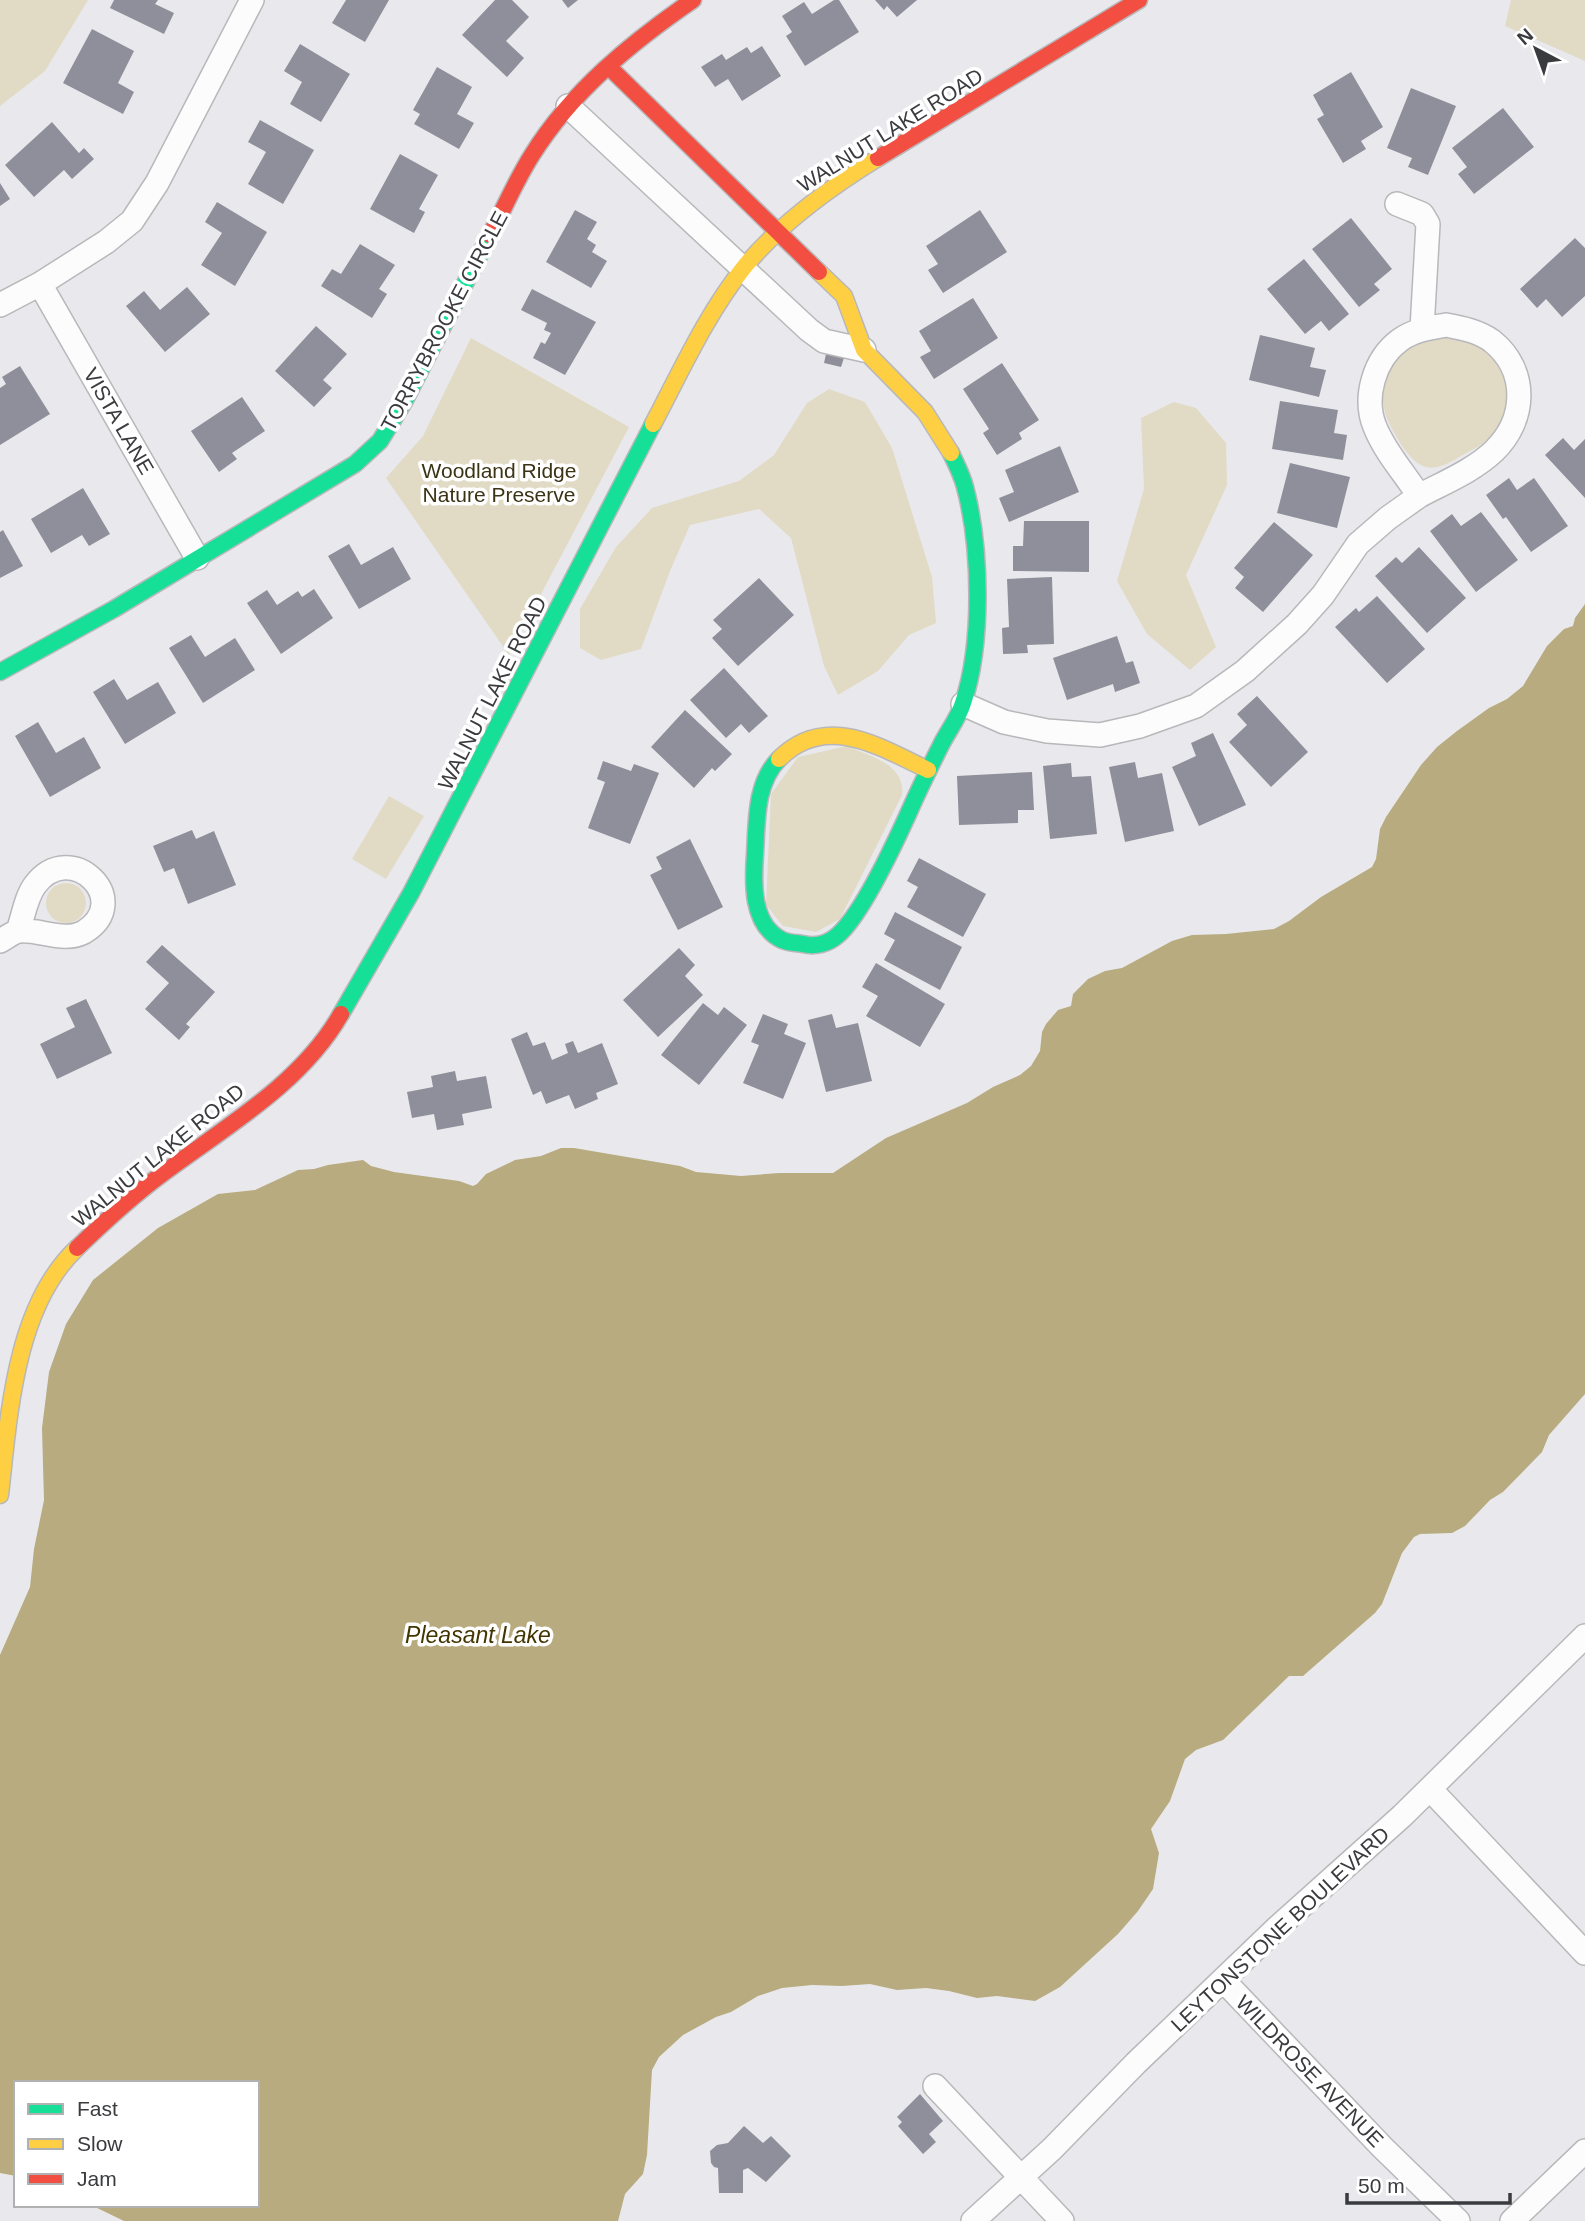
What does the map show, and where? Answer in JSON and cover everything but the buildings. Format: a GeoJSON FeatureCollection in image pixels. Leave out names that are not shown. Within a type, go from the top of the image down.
{"type":"FeatureCollection","features":[{"type":"Feature","properties":{"kind":"street"},"geometry":{"type":"LineString","coordinates":[[0,305],[40,284],[106,242],[132,221],[157,183],[252,0]]}},
{"type":"Feature","properties":{"kind":"street","name":"TORRYBROOKE CIRCLE"},"geometry":{"type":"LineString","coordinates":[[0,672],[114,609],[323,485],[355,464],[380,441],[404,402],[532,155],[568,106],[642,35],[693,0]]}},
{"type":"Feature","properties":{"kind":"street","name":"WALNUT LAKE ROAD"},"geometry":{"type":"LineString","coordinates":[[0,1495],[19,1363],[36,1305],[65,1259],[101,1225],[159,1176],[232,1123],[299,1069],[337,1021],[411,894],[692,351],[718,304],[745,268],[802,209],[842,180],[1139,0]]}},
{"type":"Feature","properties":{"kind":"street"},"geometry":{"type":"LineString","coordinates":[[609,68],[844,296],[864,350],[925,412],[948,444],[965,487],[975,550],[978,605],[973,659],[963,705],[928,770],[899,834],[854,916],[837,936],[825,943],[804,945],[782,940],[770,929],[754,898],[754,873],[758,810],[764,780],[772,766],[804,741],[824,736],[860,738],[928,770]]}},
{"type":"Feature","properties":{"kind":"street"},"geometry":{"type":"LineString","coordinates":[[568,106],[809,330],[824,341],[864,350]]}},
{"type":"Feature","properties":{"kind":"street"},"geometry":{"type":"LineString","coordinates":[[1397,204],[1422,214],[1428,224],[1422,329]]}},
{"type":"Feature","properties":{"kind":"street","name":"VISTA LANE"},"geometry":{"type":"LineString","coordinates":[[40,284],[197,558]]}},
{"type":"Feature","properties":{"kind":"street"},"geometry":{"type":"LineString","coordinates":[[963,705],[1014,724],[1047,731],[1100,735],[1140,726],[1196,706],[1245,671],[1297,624],[1323,594],[1358,544],[1419,496],[1493,452],[1509,433],[1520,409],[1518,383],[1508,360],[1492,342],[1471,330],[1446,325],[1422,329],[1400,340],[1384,357],[1373,379],[1370,403],[1374,426],[1419,496]]}},
{"type":"Feature","properties":{"kind":"street","name":"LEYTONSTONE BOULEVARD"},"geometry":{"type":"LineString","coordinates":[[973,2221],[1223,1980],[1430,1789],[1585,1636]]}},
{"type":"Feature","properties":{"kind":"street"},"geometry":{"type":"LineString","coordinates":[[1430,1789],[1585,1953]]}},
{"type":"Feature","properties":{"kind":"street","name":"WILDROSE AVENUE"},"geometry":{"type":"LineString","coordinates":[[1223,1980],[1382,2147],[1458,2221]]}},
{"type":"Feature","properties":{"kind":"street"},"geometry":{"type":"LineString","coordinates":[[935,2086],[1062,2221]]}},
{"type":"Feature","properties":{"kind":"street"},"geometry":{"type":"LineString","coordinates":[[1512,2221],[1585,2151]]}},
{"type":"Feature","properties":{"kind":"green space"},"geometry":{"type":"Polygon","coordinates":[[[0,0],[88,0],[45,71],[0,106],[0,0]]]}},
{"type":"Feature","properties":{"kind":"green space"},"geometry":{"type":"Polygon","coordinates":[[[1511,0],[1585,0],[1585,61],[1505,26],[1511,0]]]}},
{"type":"Feature","properties":{"kind":"green space"},"geometry":{"type":"Polygon","coordinates":[[[1452,333],[1478,343],[1494,356],[1505,376],[1505,410],[1496,431],[1484,442],[1444,465],[1426,467],[1409,455],[1389,423],[1383,402],[1385,379],[1394,359],[1410,343],[1452,333]]]}},
{"type":"Feature","properties":{"kind":"green space","name":"Woodland Ridge Nature Preserve"},"geometry":{"type":"Polygon","coordinates":[[[471,338],[629,427],[509,655],[386,478],[423,436],[471,338]]]}},
{"type":"Feature","properties":{"kind":"green space"},"geometry":{"type":"Polygon","coordinates":[[[829,389],[865,402],[892,448],[932,577],[936,623],[909,635],[878,671],[838,695],[824,666],[791,538],[759,509],[690,525],[641,649],[601,660],[580,648],[580,609],[616,547],[652,508],[739,481],[774,455],[807,403],[829,389]]]}},
{"type":"Feature","properties":{"kind":"green space"},"geometry":{"type":"Polygon","coordinates":[[[1174,402],[1196,408],[1226,443],[1227,485],[1186,575],[1216,647],[1190,670],[1147,634],[1117,581],[1144,489],[1141,418],[1174,402]]]}},
{"type":"Feature","properties":{"kind":"green space"},"geometry":{"type":"Polygon","coordinates":[[[847,746],[892,769],[902,784],[902,795],[840,919],[816,932],[783,926],[766,905],[771,794],[798,757],[847,746]]]}},
{"type":"Feature","properties":{"kind":"green space"},"geometry":{"type":"Polygon","coordinates":[[[389,796],[424,816],[386,879],[352,859],[389,796]]]}},
{"type":"Feature","properties":{"kind":"green space"},"geometry":{"type":"Polygon","coordinates":[[[66,883],[74,884],[80,889],[85,895],[85,911],[80,917],[74,922],[66,923],[58,922],[52,917],[47,911],[46,903],[47,895],[52,889],[58,884],[66,883]]]}},
{"type":"Feature","properties":{"kind":"water","name":"Pleasant Lake"},"geometry":{"type":"Polygon","coordinates":[[[1585,604],[1585,1394],[1549,1435],[1542,1452],[1465,1526],[1452,1533],[1420,1534],[1414,1537],[1402,1553],[1382,1604],[1375,1613],[1303,1676],[1289,1676],[1223,1740],[1196,1750],[1185,1759],[1170,1801],[1151,1829],[1159,1853],[1153,1889],[1118,1934],[1060,1987],[1035,2001],[997,1996],[977,1998],[926,1988],[897,1990],[870,1984],[812,1985],[782,1988],[758,1996],[683,2035],[659,2057],[652,2070],[647,2155],[643,2174],[625,2194],[618,2221],[124,2221],[95,2207],[259,2207],[259,2081],[14,2081],[14,2176],[0,2173],[0,1655],[30,1587],[44,1500],[42,1428],[49,1372],[66,1324],[93,1280],[158,1228],[218,1194],[255,1190],[298,1170],[328,1165],[363,1160],[371,1166],[394,1172],[459,1181],[473,1186],[486,1174],[515,1160],[541,1156],[561,1148],[574,1148],[680,1166],[696,1172],[741,1176],[833,1173],[886,1138],[967,1103],[1020,1075],[1031,1066],[1040,1051],[1042,1032],[1046,1024],[1058,1010],[1071,1006],[1073,994],[1088,979],[1105,971],[1122,968],[1172,941],[1192,935],[1274,929],[1372,867],[1376,859],[1380,829],[1421,765],[1437,747],[1457,731],[1523,686],[1547,646],[1564,629],[1573,626],[1585,604]]]}},
{"type":"Feature","properties":{"kind":"traffic: fast"},"geometry":{"type":"LineString","coordinates":[[0,672],[114,609],[355,464],[380,441],[404,402],[490,235]]}},
{"type":"Feature","properties":{"kind":"traffic: fast"},"geometry":{"type":"LineString","coordinates":[[341,1014],[411,893],[653,424]]}},
{"type":"Feature","properties":{"kind":"traffic: fast"},"geometry":{"type":"LineString","coordinates":[[779,759],[765,779],[761,791],[754,865],[756,902],[764,924],[772,933],[782,940],[817,945],[838,935],[867,895],[963,703],[977,625],[977,566],[965,487],[951,453]]}},
{"type":"Feature","properties":{"kind":"traffic: slow"},"geometry":{"type":"LineString","coordinates":[[653,424],[707,323],[745,266],[807,207],[878,158]]}},
{"type":"Feature","properties":{"kind":"traffic: slow"},"geometry":{"type":"LineString","coordinates":[[819,272],[844,296],[864,350],[925,412],[951,453]]}},
{"type":"Feature","properties":{"kind":"traffic: slow"},"geometry":{"type":"LineString","coordinates":[[779,759],[797,745],[815,738],[834,736],[872,744],[928,770]]}},
{"type":"Feature","properties":{"kind":"traffic: slow"},"geometry":{"type":"LineString","coordinates":[[0,1495],[12,1397],[28,1331],[40,1300],[56,1272],[77,1248]]}},
{"type":"Feature","properties":{"kind":"traffic: jam"},"geometry":{"type":"LineString","coordinates":[[490,235],[526,165],[565,110],[605,69],[693,0]]}},
{"type":"Feature","properties":{"kind":"traffic: jam"},"geometry":{"type":"LineString","coordinates":[[878,158],[1139,0]]}},
{"type":"Feature","properties":{"kind":"traffic: jam"},"geometry":{"type":"LineString","coordinates":[[609,67],[819,272]]}},
{"type":"Feature","properties":{"kind":"traffic: jam"},"geometry":{"type":"LineString","coordinates":[[77,1248],[140,1191],[283,1083],[305,1062],[341,1014]]}}]}
